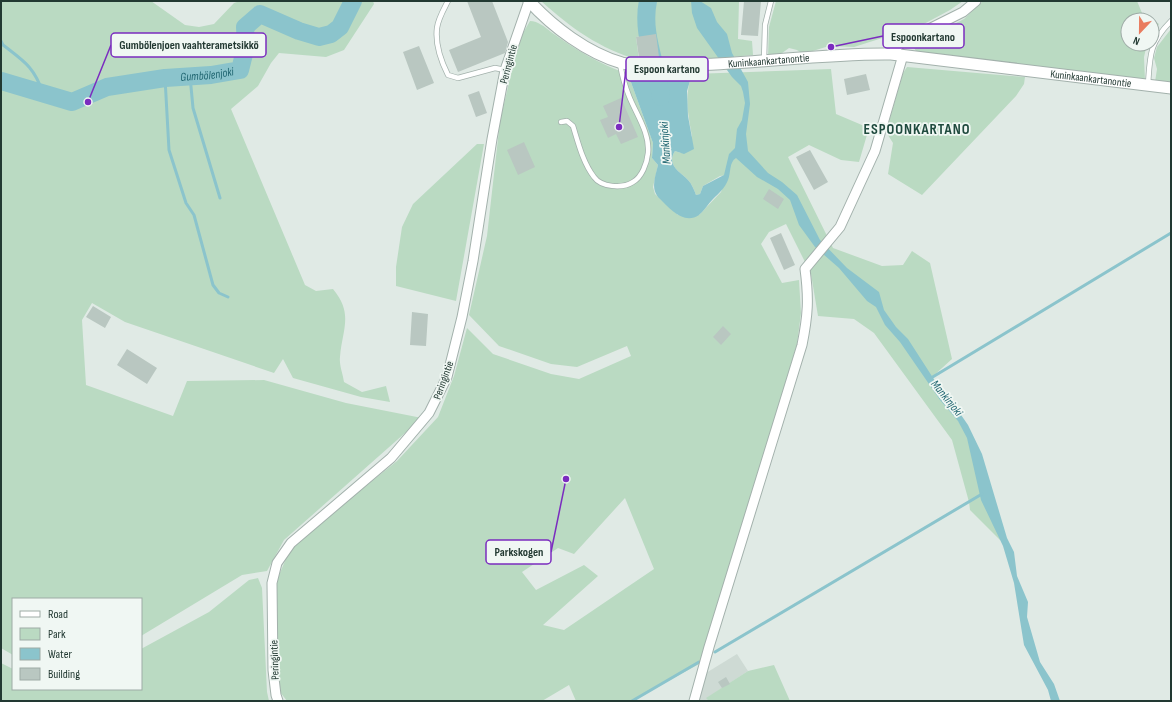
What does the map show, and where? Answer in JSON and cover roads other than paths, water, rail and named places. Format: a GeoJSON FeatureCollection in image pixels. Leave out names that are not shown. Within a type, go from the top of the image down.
{"type":"FeatureCollection","features":[{"type":"Feature","properties":{"kind":"street","name":"Peringintie"},"geometry":{"type":"LineString","coordinates":[[278,701],[273,670],[272,583],[277,563],[291,543],[391,458],[429,414],[447,377],[470,275],[483,202],[492,138],[505,70],[529,1]]}},
{"type":"Feature","properties":{"kind":"street","name":"Kuninkaankartanontie"},"geometry":{"type":"LineString","coordinates":[[529,1],[540,13],[579,42],[599,54],[620,62],[638,65],[718,64],[857,54],[891,54],[1171,88]]}},
{"type":"Feature","properties":{"kind":"street"},"geometry":{"type":"LineString","coordinates":[[891,54],[901,43],[956,16],[976,1]]}},
{"type":"Feature","properties":{"kind":"street"},"geometry":{"type":"LineString","coordinates":[[694,701],[709,647],[802,345],[808,320],[809,298],[805,269],[840,227],[875,152],[902,55]]}},
{"type":"Feature","properties":{"kind":"lane"},"geometry":{"type":"LineString","coordinates":[[448,1],[437,28],[438,46],[443,65],[448,75],[458,78],[495,68],[505,70]]}},
{"type":"Feature","properties":{"kind":"lane"},"geometry":{"type":"LineString","coordinates":[[764,61],[765,25],[771,1]]}},
{"type":"Feature","properties":{"kind":"lane"},"geometry":{"type":"LineString","coordinates":[[1148,85],[1152,45],[1163,29],[1171,21]]}},
{"type":"Feature","properties":{"kind":"lane"},"geometry":{"type":"LineString","coordinates":[[561,122],[567,121],[573,126],[593,176],[600,182],[611,185],[624,185],[633,182],[640,176],[646,164],[648,141],[630,97],[620,62]]}},
{"type":"Feature","properties":{"kind":"water"},"geometry":{"type":"Polygon","coordinates":[[[691,1],[700,1],[711,8],[717,22],[727,34],[732,53],[748,82],[750,104],[746,134],[748,151],[768,173],[782,182],[797,195],[820,240],[847,268],[879,292],[884,310],[896,327],[908,339],[946,398],[959,412],[968,425],[982,454],[1007,538],[1014,552],[1017,576],[1028,602],[1027,617],[1040,662],[1054,684],[1060,701],[1051,701],[1048,690],[1024,645],[1014,583],[1003,546],[981,500],[967,438],[958,421],[940,400],[900,342],[885,325],[876,307],[867,301],[839,268],[815,247],[799,225],[790,200],[778,189],[757,177],[736,158],[732,162],[729,177],[725,186],[703,212],[693,218],[683,217],[673,211],[657,195],[654,183],[658,165],[652,158],[653,143],[628,74],[692,74],[687,91],[688,116],[694,149],[684,154],[675,151],[672,160],[675,168],[691,183],[696,195],[700,194],[703,186],[724,175],[729,154],[735,148],[737,129],[742,120],[745,103],[741,86],[732,77],[697,28],[692,13],[691,1]]]}},
{"type":"Feature","properties":{"kind":"waterway","name":"Gumbölenjoki"},"geometry":{"type":"LineString","coordinates":[[1,81],[72,102],[107,87],[165,78],[211,75],[240,70],[246,46],[245,27],[260,14],[299,31],[319,37],[331,34],[340,27],[353,1]]}},
{"type":"Feature","properties":{"kind":"waterway","name":"Mankinjoki"},"geometry":{"type":"LineString","coordinates":[[648,1],[646,13],[648,37],[661,97]]}},
{"type":"Feature","properties":{"kind":"waterway"},"geometry":{"type":"LineString","coordinates":[[1,41],[3,45],[28,66],[40,84],[43,93]]}},
{"type":"Feature","properties":{"kind":"waterway"},"geometry":{"type":"LineString","coordinates":[[190,76],[193,108],[220,198]]}},
{"type":"Feature","properties":{"kind":"waterway"},"geometry":{"type":"LineString","coordinates":[[165,78],[169,150],[186,203],[194,215],[213,285],[219,293],[228,297]]}},
{"type":"Feature","properties":{"kind":"waterway"},"geometry":{"type":"LineString","coordinates":[[931,378],[1171,233]]}},
{"type":"Feature","properties":{"kind":"waterway"},"geometry":{"type":"LineString","coordinates":[[715,652],[982,494]]}},
{"type":"Feature","properties":{"kind":"waterway"},"geometry":{"type":"LineString","coordinates":[[632,701],[699,662]]}},
{"type":"Feature","properties":{"kind":"place","name":"Espoonkartano"},"geometry":{"type":"Point","coordinates":[831,47]}},
{"type":"Feature","properties":{"kind":"place","name":"Gumbölenjoen vaahterametsikkö"},"geometry":{"type":"Point","coordinates":[88,102]}},
{"type":"Feature","properties":{"kind":"place","name":"Espoon kartano"},"geometry":{"type":"Point","coordinates":[619,127]}},
{"type":"Feature","properties":{"kind":"place","name":"Parkskogen"},"geometry":{"type":"Point","coordinates":[566,479]}},
{"type":"Feature","properties":{"kind":"district","name":"ESPOONKARTANO"},"geometry":{"type":"Point","coordinates":[917,129]}}]}
